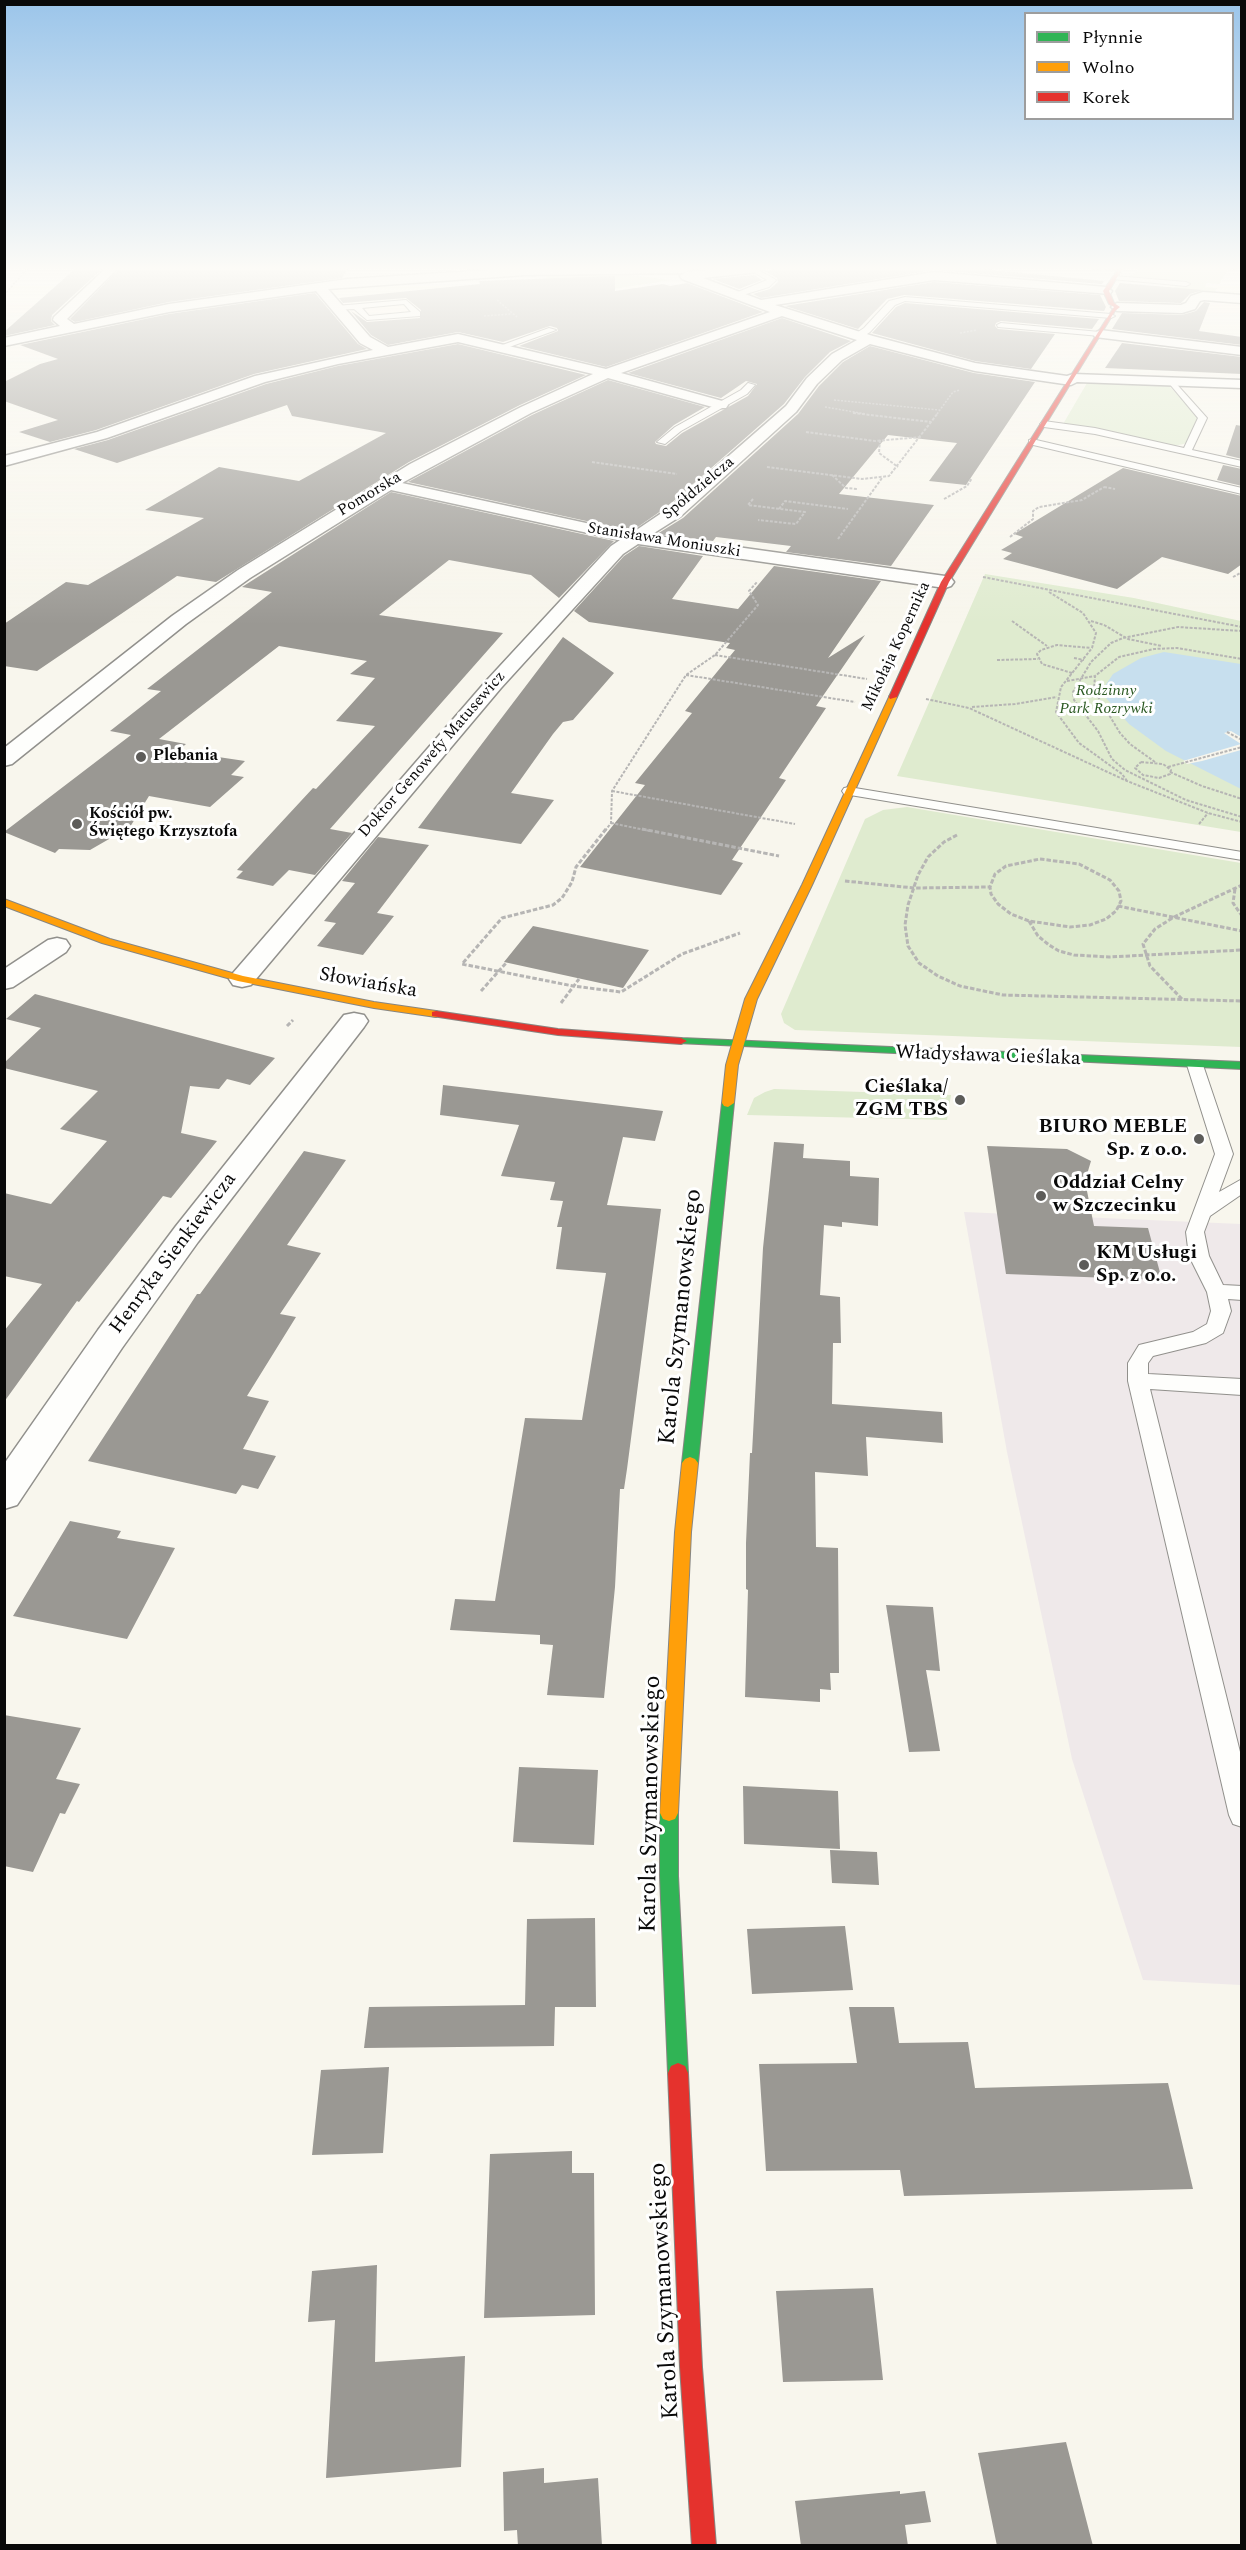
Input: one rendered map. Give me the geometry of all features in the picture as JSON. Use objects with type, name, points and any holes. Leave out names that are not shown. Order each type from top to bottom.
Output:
[{"type":"street","points":[[4,461],[102,435],[237,387]]},
{"type":"street","name":"Pomorska","points":[[4,759],[179,620],[244,574],[386,484],[498,424],[577,387]]},
{"type":"street","points":[[657,387],[721,405]]},
{"type":"street","name":"Spółdzielcza","points":[[632,538],[669,517],[791,409],[808,387]]},
{"type":"street","name":"Mikołaja Kopernika","points":[[732,1065],[751,999],[807,885],[945,582],[1068,387]]},
{"type":"street","name":"Stanisława Moniuszki","points":[[386,484],[632,538],[945,582]]},
{"type":"street","name":"Doktor Genowefy Matusewicz","points":[[242,979],[494,684],[617,550],[632,538]]},
{"type":"street","name":"Słowiańska","points":[[4,902],[106,941],[242,979],[374,1005],[536,1029],[736,1045]]},
{"type":"street","points":[[4,981],[53,945]]},
{"type":"street","name":"Henryka Sienkiewicza","points":[[4,1494],[110,1339],[188,1234],[355,1021]]},
{"type":"street","name":"Władysława Cieślaka","points":[[736,1045],[1242,1066]]},
{"type":"street","name":"Karola Szymanowskiego","points":[[704,2546],[688,2321],[669,1876],[669,1798],[683,1532],[732,1065]]},
{"type":"street","points":[[1194,1085],[1221,1086]]},
{"type":"lane","points":[[662,442],[678,429],[749,387]]},
{"type":"lane","points":[[1176,387],[1203,418],[1192,444],[1186,451]]},
{"type":"lane","points":[[1044,424],[1089,430],[1242,464]]},
{"type":"lane","points":[[1032,442],[1242,491]]},
{"type":"lane","points":[[849,791],[1242,856]]},
{"type":"lane","points":[[1195,1065],[1194,1085],[1224,1154],[1205,1211],[1195,1232],[1199,1256],[1217,1292],[1221,1311],[1216,1328],[1199,1338],[1146,1350],[1138,1363],[1138,1381],[1242,1815]]},
{"type":"lane","points":[[1224,1154],[1242,1159]]},
{"type":"lane","points":[[1205,1211],[1242,1185]]},
{"type":"lane","points":[[1217,1292],[1242,1293]]},
{"type":"lane","points":[[1138,1381],[1242,1387]]},
{"type":"path","points":[[731,462],[862,479],[889,476],[953,392],[963,390]]},
{"type":"path","points":[[834,400],[940,410]]},
{"type":"path","points":[[825,403],[828,409],[838,411],[932,422]]},
{"type":"path","points":[[800,431],[880,440],[921,436]]},
{"type":"path","points":[[880,440],[879,453],[898,467]]},
{"type":"path","points":[[592,462],[712,478]]},
{"type":"path","points":[[832,475],[846,488],[858,489]]},
{"type":"path","points":[[836,541],[882,478]]},
{"type":"path","points":[[944,500],[967,486],[972,478]]},
{"type":"path","points":[[1006,543],[1010,535],[1033,519],[1033,511],[1039,507],[1082,500],[1104,487]]},
{"type":"path","points":[[753,499],[748,505],[805,512],[796,524],[758,519]]},
{"type":"path","points":[[779,509],[785,501],[849,509]]},
{"type":"path","points":[[1233,577],[1242,572]]},
{"type":"path","points":[[978,576],[1242,627]]},
{"type":"path","points":[[740,933],[682,954],[621,992],[573,986],[462,964],[502,918],[553,905],[562,898],[572,882],[576,867],[611,823],[612,791],[686,675],[715,656],[758,605],[749,591],[761,577]]},
{"type":"path","points":[[1046,590],[1073,605],[1090,621],[1096,633],[1092,648],[1066,681],[1057,697],[1056,712],[1069,732],[1092,753],[1122,774],[1127,781]]},
{"type":"path","points":[[1012,621],[1048,647]]},
{"type":"path","points":[[1090,621],[1104,625],[1123,638],[1242,659]]},
{"type":"path","points":[[1242,632],[1178,627],[1123,638],[1101,651],[1073,692],[1074,700],[1098,731],[1112,759],[1133,775],[1186,800],[1242,817]]},
{"type":"path","points":[[1038,659],[1037,654],[1048,647],[1069,645],[1092,648]]},
{"type":"path","points":[[1066,681],[1095,676],[1119,657],[1136,651],[1177,648]]},
{"type":"path","points":[[715,656],[867,679]]},
{"type":"path","points":[[1074,658],[1084,660]]},
{"type":"path","points":[[997,660],[1038,659],[1050,669],[1073,674]]},
{"type":"path","points":[[686,675],[855,702]]},
{"type":"path","points":[[1095,676],[1094,690],[1120,733],[1130,744],[1155,762],[1168,767],[1242,747]]},
{"type":"path","points":[[969,708],[1016,704],[1057,697]]},
{"type":"path","points":[[926,699],[969,708],[1127,781],[1208,813],[1242,822]]},
{"type":"path","points":[[1227,732],[1242,740]]},
{"type":"path","points":[[1140,773],[1135,768],[1141,762],[1155,762]]},
{"type":"path","points":[[1168,767],[1170,772],[1202,786],[1242,799]]},
{"type":"path","points":[[1122,774],[1140,773],[1159,777],[1170,772]]},
{"type":"path","points":[[612,791],[795,824]]},
{"type":"path","points":[[611,823],[779,856]]},
{"type":"path","points":[[963,832],[944,842],[928,858],[914,888],[904,925],[908,946],[919,963],[938,976],[960,986],[1003,995],[1242,1001]]},
{"type":"path","points":[[1040,859],[1060,860],[1079,864],[1110,880],[1119,891],[1121,901],[1118,906],[1116,911],[1106,919],[1090,925],[1060,926],[1029,921],[1011,914],[998,904],[991,894],[990,887],[995,874],[1006,866],[1040,859]]},
{"type":"path","points":[[841,880],[914,888],[990,887]]},
{"type":"path","points":[[1182,1000],[1150,966],[1143,944],[1146,938],[1155,929],[1174,917],[1242,885]]},
{"type":"path","points":[[1235,889],[1233,903],[1242,916]]},
{"type":"path","points":[[1118,906],[1242,931]]},
{"type":"path","points":[[1029,921],[1038,936],[1059,951],[1088,957],[1242,950]]},
{"type":"path","points":[[478,996],[506,963]]},
{"type":"path","points":[[560,1004],[579,979]]},
{"type":"shaded area","points":[[964,1212],[1241,1224],[1241,1985],[1143,1980],[1072,1759],[1007,1452]]},
{"type":"green space","points":[[1085,387],[1170,387],[1199,416],[1188,443],[1174,446],[1099,429],[1063,424]]},
{"type":"green space","name":"Rodzinny Park Rozrywki","points":[[985,574],[1134,598],[1241,621],[1241,832],[897,776]]},
{"type":"green space","points":[[907,807],[1241,863],[1241,1047],[795,1030],[784,1023],[781,1014],[865,819],[883,810]]},
{"type":"green space","points":[[774,1089],[951,1095],[947,1120],[747,1115],[754,1098]]},
{"type":"water","points":[[1164,652],[1241,664],[1241,789],[1166,751],[1129,724],[1106,698],[1103,689],[1113,674],[1141,658]]},
{"type":"pier","points":[[1231,731],[1241,737],[1241,744],[1224,733]]},
{"type":"pier","points":[[1241,744],[1241,750],[1187,764],[1183,761]]},
{"type":"building","points":[[4,387],[217,387],[96,430],[50,442],[19,432],[58,420],[4,401]]},
{"type":"building","points":[[258,387],[560,387],[409,462],[216,582],[177,576],[37,671],[4,666],[4,624],[66,582],[88,585],[204,518],[145,510],[219,467],[299,481],[386,433],[292,416],[287,405],[117,463],[74,449],[108,440]]},
{"type":"building","points":[[593,387],[633,387],[705,407],[674,425],[655,442],[666,446],[682,433],[748,396],[755,387],[797,387],[784,404],[668,506],[632,531],[408,482],[532,415]]},
{"type":"building","points":[[680,387],[737,387],[721,398]]},
{"type":"building","points":[[818,387],[1032,387],[966,485],[929,481],[957,443],[888,435],[839,494],[934,505],[891,566],[786,552],[791,546],[716,537],[713,541],[657,534],[683,518],[798,414]]},
{"type":"building","points":[[1236,425],[1242,426],[1242,459],[1226,455]]},
{"type":"building","points":[[1223,465],[1242,469],[1242,486],[1217,480]]},
{"type":"building","points":[[1123,468],[1242,496],[1242,564],[1228,574],[1162,557],[1117,589],[1003,559],[1012,553],[1001,550],[1023,537],[1014,534]]},
{"type":"building","points":[[391,492],[614,541],[559,598],[531,575],[449,560],[379,615],[503,633],[330,829],[352,833],[315,875],[289,870],[273,886],[236,878],[243,871],[237,870],[313,788],[316,789],[375,726],[336,721],[375,678],[350,674],[367,661],[279,646],[159,739],[186,744],[178,751],[245,761],[231,775],[244,777],[210,807],[149,796],[130,827],[90,850],[59,849],[55,853],[4,832],[131,735],[110,731],[161,691],[147,689],[272,592],[242,587]]},
{"type":"building","points":[[639,546],[703,556],[672,599],[738,609],[774,566],[881,581],[828,658],[865,635],[816,706],[826,708],[779,778],[786,780],[732,860],[743,863],[721,895],[580,867],[645,785],[635,783],[692,713],[685,711],[735,650],[726,648],[730,643],[589,622],[574,611],[624,556]]},
{"type":"building","points":[[563,637],[614,673],[573,720],[563,722],[511,793],[554,800],[521,844],[418,828]]},
{"type":"building","points":[[378,837],[429,845],[377,913],[394,916],[363,955],[317,946],[336,923],[324,921],[355,883],[342,881]]},
{"type":"building","points":[[533,926],[649,950],[623,988],[504,962]]},
{"type":"building","points":[[35,994],[275,1058],[250,1085],[227,1079],[219,1089],[190,1086],[181,1133],[217,1141],[171,1198],[163,1196],[79,1302],[77,1301],[4,1402],[4,1331],[42,1284],[4,1276],[4,1193],[51,1204],[107,1141],[60,1129],[98,1091],[4,1068],[4,1063],[41,1028],[6,1019]]},
{"type":"building","points":[[443,1085],[663,1111],[655,1141],[623,1137],[607,1205],[661,1209],[627,1469],[624,1489],[620,1489],[615,1587],[604,1698],[547,1695],[553,1645],[540,1644],[540,1635],[450,1630],[455,1599],[495,1601],[525,1418],[582,1420],[606,1273],[556,1269],[562,1227],[557,1227],[563,1201],[550,1200],[555,1182],[501,1176],[519,1125],[440,1115]]},
{"type":"building","points":[[774,1142],[804,1144],[803,1158],[850,1161],[850,1176],[879,1178],[878,1226],[842,1222],[842,1227],[824,1225],[820,1295],[840,1297],[841,1343],[833,1343],[832,1404],[942,1412],[943,1443],[866,1437],[868,1476],[815,1472],[816,1547],[838,1548],[839,1673],[830,1673],[831,1690],[820,1689],[820,1702],[745,1697],[748,1590],[746,1589],[746,1543],[750,1453],[752,1453],[763,1248]]},
{"type":"building","points":[[987,1146],[1067,1149],[1091,1161],[1085,1181],[1094,1226],[1148,1228],[1162,1280],[1006,1274]]},
{"type":"building","points":[[304,1151],[346,1160],[287,1245],[321,1253],[280,1314],[296,1317],[247,1396],[269,1401],[243,1449],[276,1456],[258,1489],[242,1485],[236,1494],[88,1461],[197,1294],[200,1294]]},
{"type":"building","points":[[70,1521],[121,1531],[117,1538],[175,1548],[127,1639],[13,1616]]},
{"type":"building","points":[[886,1605],[933,1607],[940,1671],[926,1670],[940,1751],[909,1752]]},
{"type":"building","points":[[4,1715],[81,1728],[56,1779],[80,1784],[65,1814],[60,1813],[33,1872],[4,1866]]},
{"type":"building","points":[[519,1767],[598,1770],[594,1845],[513,1842]]},
{"type":"building","points":[[743,1786],[838,1791],[840,1849],[744,1844]]},
{"type":"building","points":[[830,1850],[877,1852],[879,1885],[832,1883]]},
{"type":"building","points":[[595,1918],[596,2007],[555,2007],[554,2046],[364,2048],[369,2007],[525,2005],[527,1919]]},
{"type":"building","points":[[845,1926],[853,1990],[752,1994],[747,1929]]},
{"type":"building","points":[[849,2007],[894,2007],[899,2043],[968,2042],[975,2088],[1168,2083],[1193,2189],[904,2196],[900,2170],[766,2171],[759,2064],[857,2063]]},
{"type":"building","points":[[389,2067],[383,2153],[312,2155],[321,2070]]},
{"type":"building","points":[[572,2151],[572,2173],[594,2173],[595,2315],[484,2318],[490,2154]]},
{"type":"building","points":[[377,2265],[375,2362],[465,2356],[461,2467],[326,2478],[335,2320],[308,2322],[312,2271]]},
{"type":"building","points":[[873,2288],[883,2380],[783,2382],[776,2291]]},
{"type":"building","points":[[1066,2442],[1093,2546],[997,2546],[978,2453]]},
{"type":"building","points":[[544,2468],[544,2483],[598,2478],[602,2546],[518,2546],[517,2530],[504,2531],[503,2472]]},
{"type":"building","points":[[900,2491],[900,2494],[925,2491],[931,2522],[905,2525],[908,2546],[801,2546],[795,2501]]},
{"type":"traffic: fast","points":[[681,1041],[1242,1066]]},
{"type":"traffic: fast","points":[[690,1463],[728,1103]]},
{"type":"traffic: fast","points":[[669,1813],[669,1876],[678,2073]]},
{"type":"traffic: slow","points":[[728,1103],[732,1065],[751,999],[807,885],[893,697]]},
{"type":"traffic: slow","points":[[4,902],[106,941],[242,979],[374,1005],[436,1014]]},
{"type":"traffic: slow","points":[[669,1813],[683,1532],[690,1463]]},
{"type":"traffic: jam","points":[[893,697],[945,582],[1065,387]]},
{"type":"traffic: jam","points":[[436,1014],[558,1032],[681,1041]]},
{"type":"traffic: jam","points":[[678,2073],[691,2367],[704,2546]]},
{"type":"place","name":"Plebania","points":[[141,757]]},
{"type":"place","name":"Kościół pw. Świętego Krzysztofa","points":[[77,824]]},
{"type":"place","name":"Cieślaka/ ZGM TBS","points":[[960,1100]]},
{"type":"place","name":"BIURO MEBLE Sp. z o.o.","points":[[1199,1139]]},
{"type":"place","name":"Oddział Celny w Szczecinku","points":[[1041,1196]]},
{"type":"place","name":"KM Usługi Sp. z o.o.","points":[[1084,1265]]}]
